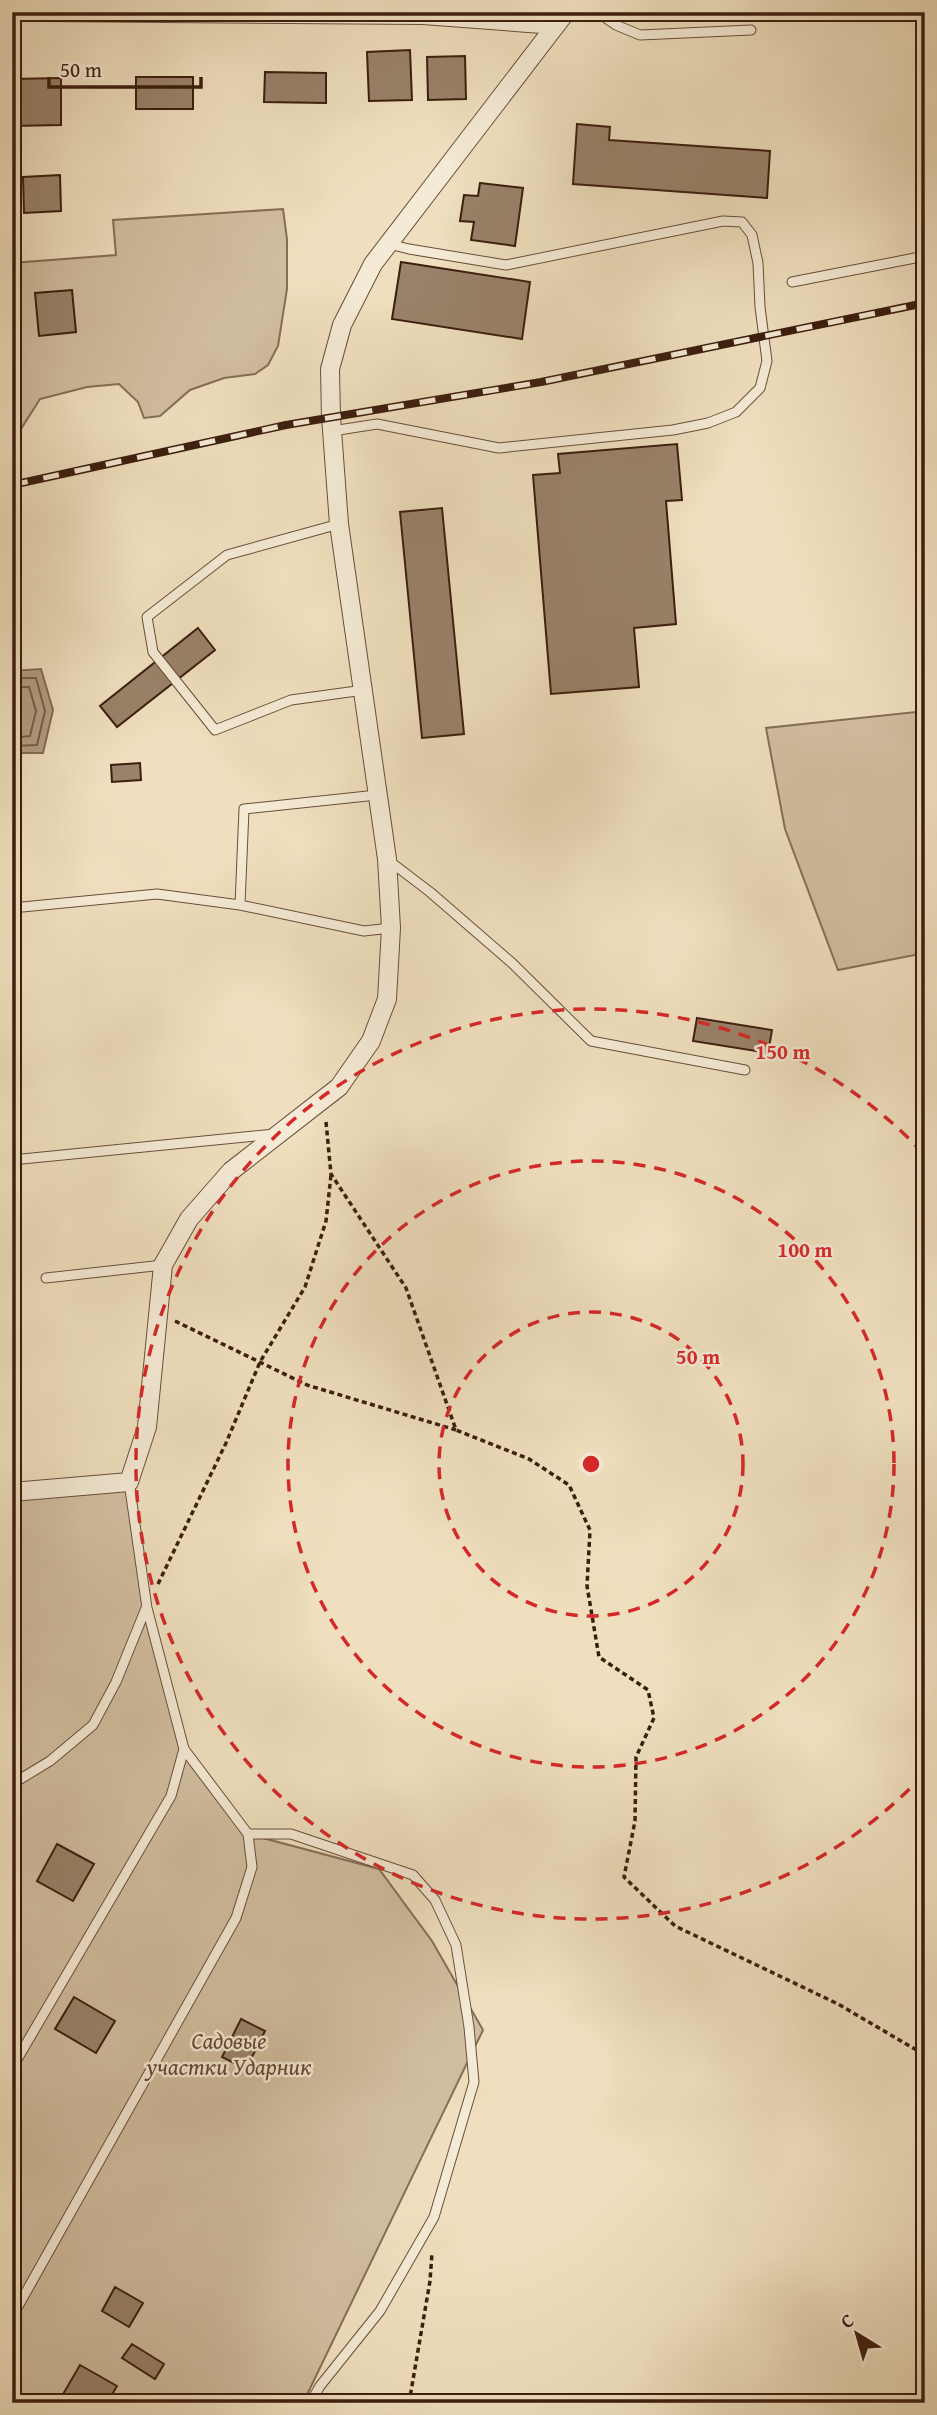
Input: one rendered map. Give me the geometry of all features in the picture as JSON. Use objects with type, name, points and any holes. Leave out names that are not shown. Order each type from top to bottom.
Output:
[{"type":"street","points":[[45,12],[423,15],[561,19]]},
{"type":"street","points":[[12,1492],[129,1482],[147,1427],[163,1265],[189,1219],[231,1171],[339,1087],[370,1041],[387,999],[391,928],[387,859],[339,523],[330,369],[342,325],[373,264],[561,19]]},
{"type":"lane","points":[[597,12],[616,25],[640,35],[751,30]]},
{"type":"lane","points":[[332,431],[377,424],[499,448],[673,430],[708,423],[736,412],[760,388],[767,361],[758,263],[752,235],[742,222],[723,221],[506,265],[389,244]]},
{"type":"lane","points":[[792,282],[925,256]]},
{"type":"lane","points":[[339,523],[227,555],[146,617],[152,652],[215,730],[291,700],[364,690]]},
{"type":"lane","points":[[240,905],[244,809],[377,795]]},
{"type":"lane","points":[[387,859],[430,892],[512,963],[591,1041],[745,1070]]},
{"type":"lane","points":[[12,908],[156,894],[240,905],[364,931],[391,928]]},
{"type":"lane","points":[[12,1160],[277,1133]]},
{"type":"lane","points":[[46,1278],[163,1265]]},
{"type":"lane","points":[[12,2317],[236,1918],[253,1867],[248,1834],[184,1749],[147,1608],[129,1482]]},
{"type":"lane","points":[[14,1784],[50,1761],[93,1725],[116,1682],[147,1608]]},
{"type":"lane","points":[[12,2068],[171,1796],[184,1749]]},
{"type":"lane","points":[[248,1834],[291,1834],[413,1875],[435,1900],[456,1945],[474,2082],[434,2217],[380,2311],[320,2386],[310,2403]]},
{"type":"path","points":[[147,1608],[226,1443],[260,1363],[305,1287],[326,1221],[331,1174],[324,1099]]},
{"type":"path","points":[[331,1174],[406,1289],[456,1430]]},
{"type":"path","points":[[159,1313],[307,1385],[456,1430],[529,1459],[569,1485],[590,1530],[587,1586],[599,1657],[648,1690],[654,1718],[636,1757],[635,1821],[624,1877],[675,1926],[838,2004],[925,2055]]},
{"type":"path","points":[[409,2403],[430,2281],[434,2217]]},
{"type":"green space","points":[[283,209],[287,239],[287,289],[278,346],[268,365],[255,374],[224,378],[190,390],[160,416],[144,418],[138,402],[119,384],[87,387],[40,399],[12,443],[12,263],[116,255],[113,220]]},
{"type":"green space","points":[[925,711],[925,953],[838,970],[785,829],[766,728]]},
{"type":"green space","name":"Садовые участки Ударник","points":[[129,1482],[147,1608],[184,1749],[248,1834],[379,1869],[432,1941],[483,2030],[303,2403],[12,2403],[12,1492]]},
{"type":"water","points":[[41,669],[53,710],[43,753],[12,753],[12,671]]},
{"type":"building","points":[[410,50],[412,100],[369,101],[367,52]]},
{"type":"building","points":[[465,56],[466,99],[428,100],[427,57]]},
{"type":"building","points":[[265,72],[326,73],[326,103],[264,102]]},
{"type":"building","points":[[136,77],[193,77],[193,109],[136,109]]},
{"type":"building","points":[[61,78],[61,125],[12,126],[12,79]]},
{"type":"building","points":[[577,124],[610,127],[609,140],[770,151],[767,198],[573,184]]},
{"type":"building","points":[[60,175],[61,211],[24,213],[23,177]]},
{"type":"building","points":[[480,183],[523,188],[515,246],[471,240],[474,222],[460,221],[464,195],[478,196]]},
{"type":"building","points":[[401,262],[530,282],[522,339],[392,319]]},
{"type":"building","points":[[72,290],[76,332],[39,336],[35,293]]},
{"type":"building","points":[[677,444],[682,500],[666,501],[676,624],[634,628],[639,687],[551,694],[533,475],[560,473],[558,454]]},
{"type":"building","points":[[442,508],[464,734],[422,738],[400,512]]},
{"type":"building","points":[[198,628],[215,650],[117,727],[100,706]]},
{"type":"building","points":[[140,763],[141,780],[112,782],[111,765]]},
{"type":"building","points":[[697,1018],[772,1030],[768,1053],[693,1041]]},
{"type":"building","points":[[57,1844],[94,1864],[73,1901],[37,1881]]},
{"type":"building","points":[[74,1997],[115,2021],[96,2053],[55,2029]]},
{"type":"building","points":[[241,2019],[265,2031],[246,2069],[222,2057]]},
{"type":"building","points":[[115,2287],[143,2303],[129,2327],[102,2311]]},
{"type":"building","points":[[132,2344],[164,2364],[155,2379],[122,2358]]},
{"type":"building","points":[[80,2365],[117,2386],[107,2403],[59,2401]]},
{"type":"railway","points":[[12,485],[286,425],[541,382],[925,303]]}]
